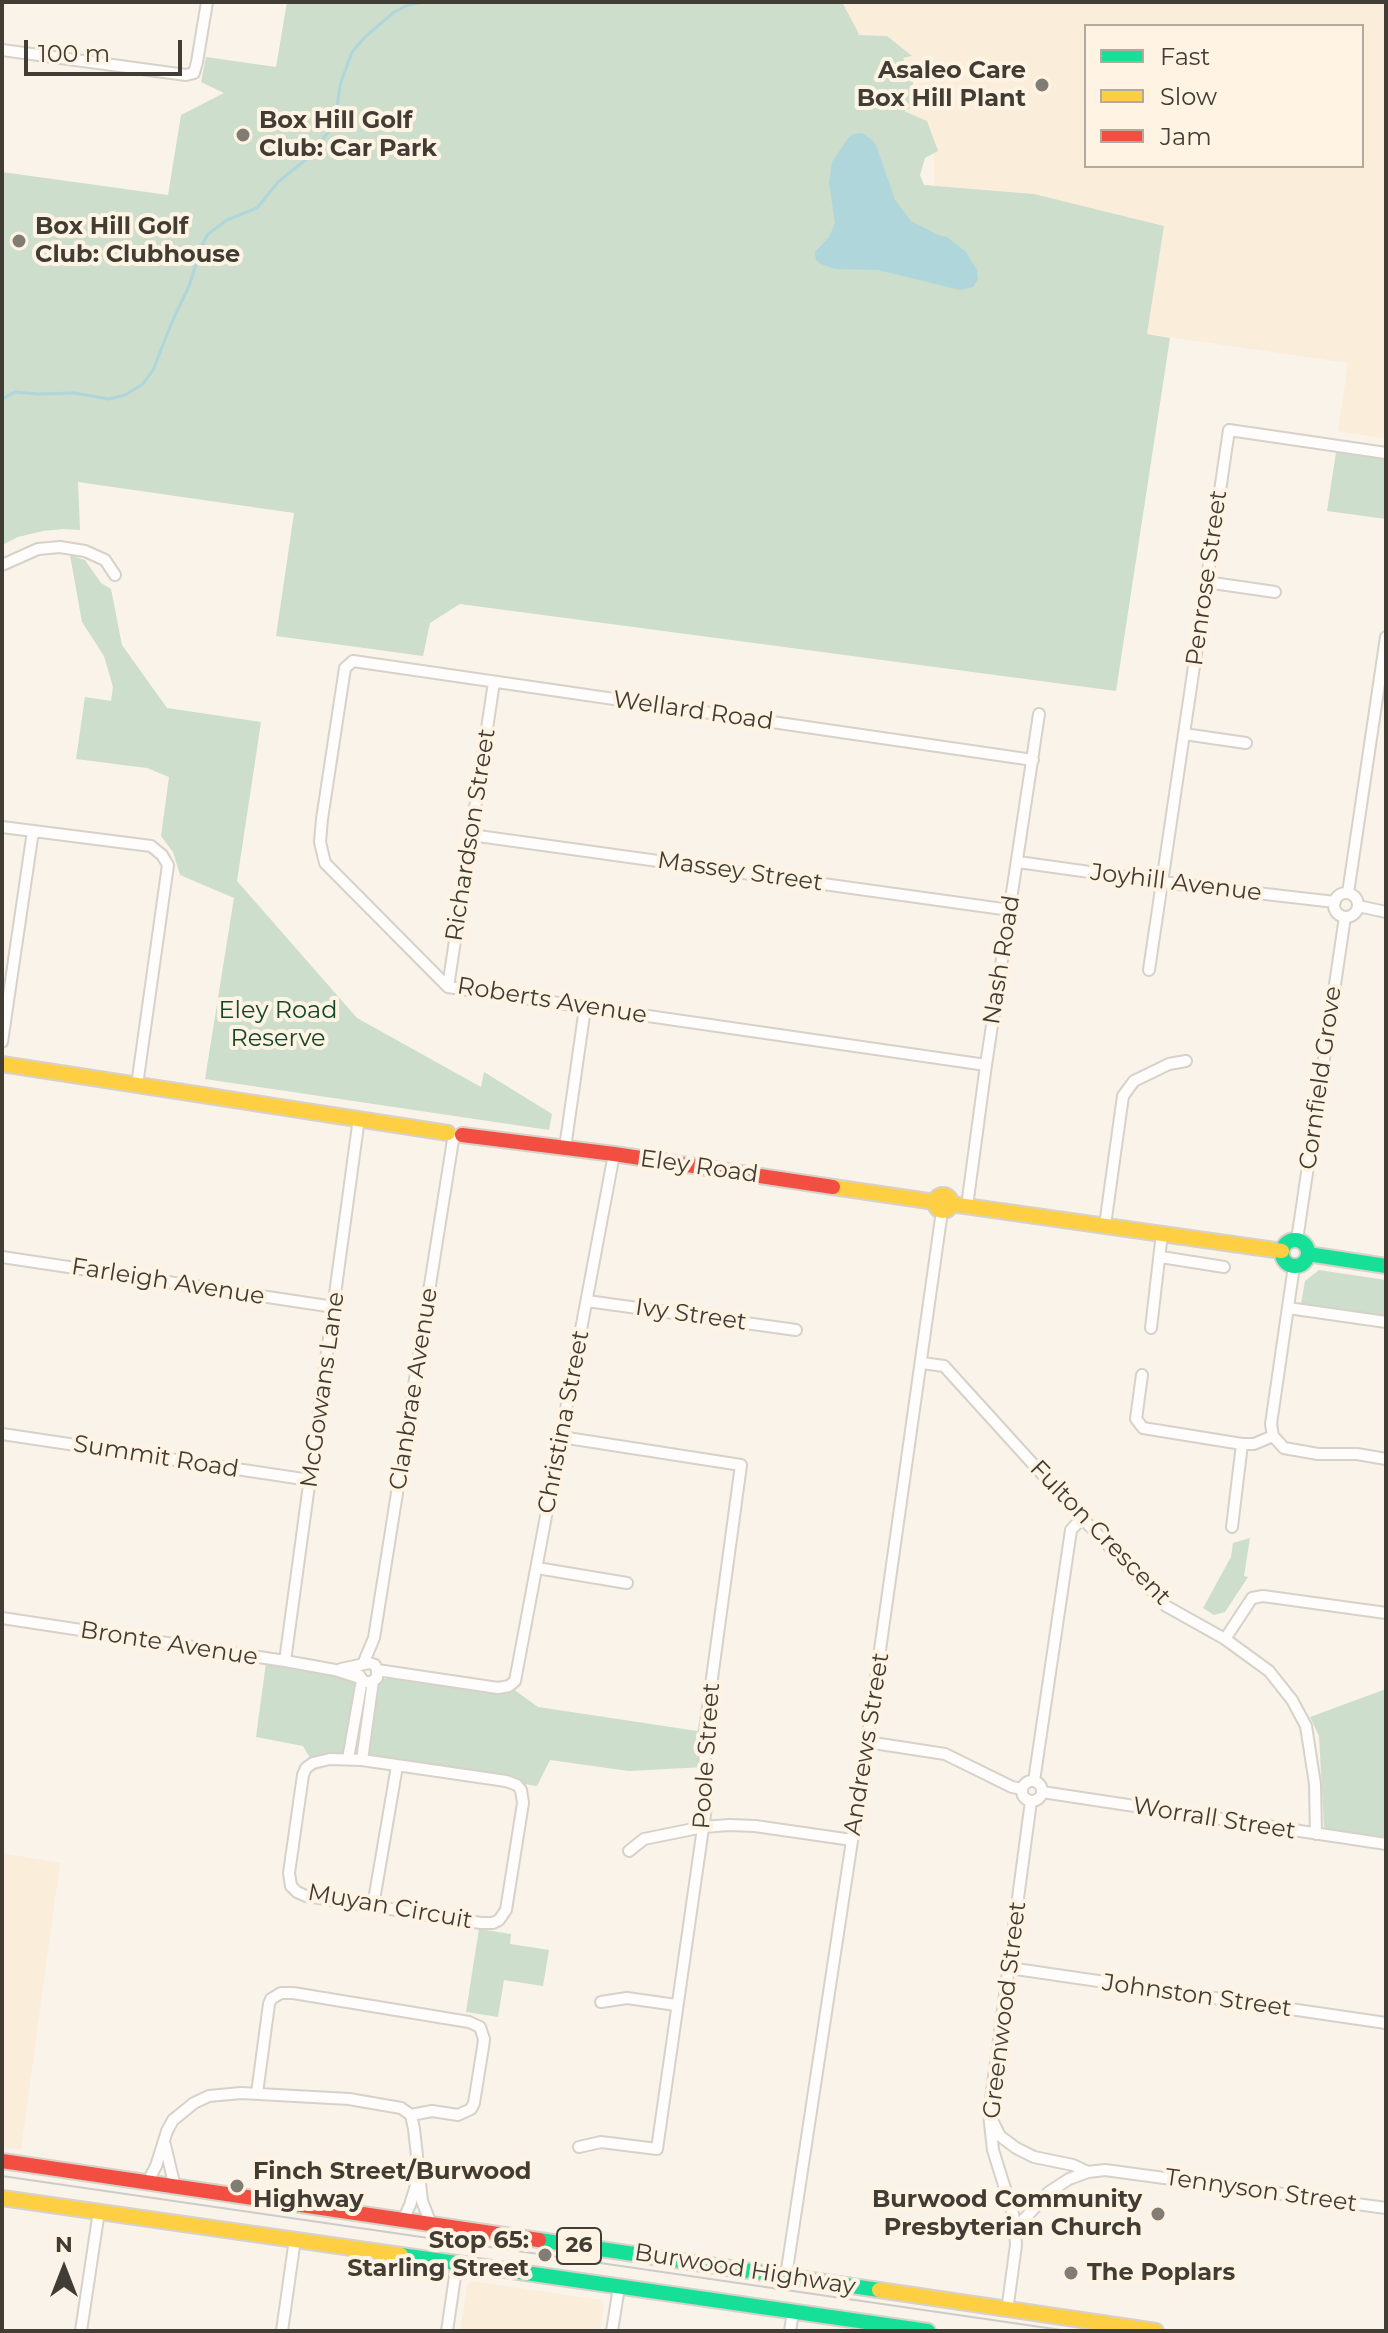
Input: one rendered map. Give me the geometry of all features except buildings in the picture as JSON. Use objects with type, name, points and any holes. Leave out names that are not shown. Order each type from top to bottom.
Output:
[{"type":"main road","name":"Eley Road","points":[[2,1064],[359,1118],[454,1136],[614,1154],[943,1205],[1282,1251]]},
{"type":"main road","points":[[1297,1240],[1307,1247],[1308,1254],[1305,1262],[1294,1266],[1286,1262],[1282,1251],[1286,1244],[1297,1240]]},
{"type":"main road","points":[[1308,1254],[1386,1266]]},
{"type":"main road","name":"Burwood Highway","points":[[2,2161],[1156,2331]]},
{"type":"main road","name":"Burwood Highway","points":[[2,2198],[928,2331]]},
{"type":"street","points":[[2,50],[186,75],[194,73],[207,2]]},
{"type":"street","name":"Penrose Street","points":[[1149,970],[1229,430],[1386,453]]},
{"type":"street","points":[[2,565],[38,549],[60,547],[85,551],[105,560],[115,575]]},
{"type":"street","points":[[1206,582],[1275,592]]},
{"type":"street","points":[[1348,893],[1386,637]]},
{"type":"street","name":"Wellard Road","points":[[353,661],[1033,760]]},
{"type":"street","name":"Roberts Avenue","points":[[353,661],[345,668],[322,819],[320,842],[325,863],[448,987],[986,1065]]},
{"type":"street","name":"Richardson Street","points":[[448,987],[494,682]]},
{"type":"street","name":"Nash Road","points":[[967,1206],[1039,714]]},
{"type":"street","points":[[1184,734],[1246,743]]},
{"type":"street","points":[[2,827],[151,846],[168,865],[137,1085]]},
{"type":"street","points":[[2,1042],[33,831]]},
{"type":"street","name":"Massey Street","points":[[471,835],[1010,910]]},
{"type":"street","name":"Joyhill Avenue","points":[[1018,862],[1335,902]]},
{"type":"street","points":[[1348,893],[1355,898],[1358,906],[1352,915],[1345,917],[1337,912],[1335,902],[1342,894],[1348,893]]},
{"type":"street","points":[[1358,906],[1386,912]]},
{"type":"street","name":"Cornfield Grove","points":[[1297,1240],[1345,917]]},
{"type":"street","points":[[565,1148],[585,1008]]},
{"type":"street","points":[[1105,1225],[1123,1096],[1134,1081],[1169,1064],[1186,1061]]},
{"type":"street","name":"McGowans Lane","points":[[285,1661],[359,1118]]},
{"type":"street","name":"Clanbrae Avenue","points":[[368,1673],[454,1136]]},
{"type":"street","name":"Christina Street","points":[[509,1686],[515,1681],[614,1154]]},
{"type":"street","name":"Andrews Street","points":[[786,2276],[867,1742],[943,1205]]},
{"type":"street","points":[[1151,1328],[1162,1233]]},
{"type":"street","name":"Farleigh Avenue","points":[[2,1257],[334,1307]]},
{"type":"street","points":[[1161,1257],[1224,1267]]},
{"type":"street","points":[[1294,1266],[1271,1424],[1273,1436],[1284,1448],[1386,1459]]},
{"type":"street","name":"Ivy Street","points":[[587,1301],[796,1330]]},
{"type":"street","points":[[1288,1308],[1386,1322]]},
{"type":"street","name":"Fulton Crescent","points":[[922,1363],[944,1366],[1166,1606],[1225,1639],[1269,1671],[1292,1700],[1306,1726],[1315,1784],[1316,1834]]},
{"type":"street","points":[[1142,1375],[1136,1419],[1143,1428],[1242,1444],[1254,1444],[1273,1436]]},
{"type":"street","name":"Summit Road","points":[[2,1434],[310,1480]]},
{"type":"street","name":"Poole Street","points":[[561,1437],[741,1465],[704,1737],[706,1807],[657,2149],[601,2142],[579,2147]]},
{"type":"street","points":[[1232,1527],[1242,1444]]},
{"type":"street","points":[[1034,1781],[1071,1530],[1082,1518]]},
{"type":"street","points":[[537,1568],[627,1583]]},
{"type":"street","points":[[1225,1639],[1252,1598],[1263,1596],[1386,1613]]},
{"type":"street","name":"Bronte Avenue","points":[[2,1618],[335,1670],[413,1675],[498,1688],[509,1686]]},
{"type":"street","points":[[348,1759],[368,1673]]},
{"type":"street","points":[[362,1760],[368,1673]]},
{"type":"street","points":[[867,1742],[945,1754],[1022,1789]]},
{"type":"street","name":"Muyan Circuit","points":[[330,1759],[348,1759],[517,1785],[523,1803],[506,1910],[499,1920],[488,1924],[306,1896],[291,1886],[289,1879],[306,1768],[330,1759]]},
{"type":"street","points":[[373,1906],[397,1766]]},
{"type":"street","points":[[1034,1781],[1041,1786],[1042,1792],[1038,1800],[1031,1801],[1023,1796],[1022,1789],[1026,1783],[1034,1781]]},
{"type":"street","name":"Worrall Street","points":[[1042,1792],[1386,1844]]},
{"type":"street","name":"Greenwood Street","points":[[1007,2311],[1016,2245],[1015,2229],[1013,2214],[996,2166],[989,2114],[1031,1801]]},
{"type":"street","points":[[629,1851],[644,1839],[703,1827],[755,1826],[852,1840]]},
{"type":"street","name":"Johnston Street","points":[[1009,1968],[1386,2023]]},
{"type":"street","points":[[257,2093],[269,2004],[281,1993],[469,2022],[480,2027],[484,2039],[471,2109],[458,2115],[432,2111],[411,2115]]},
{"type":"street","points":[[601,2002],[627,1998],[676,2005]]},
{"type":"street","points":[[147,2183],[173,2120],[194,2103],[225,2093],[349,2099],[401,2108],[411,2115],[418,2177],[431,2224]]},
{"type":"street","name":"Tennyson Street","points":[[989,2114],[1000,2136],[1016,2148],[1034,2157],[1073,2165],[1088,2172]]},
{"type":"street","points":[[165,2143],[175,2187]]},
{"type":"street","name":"Tennyson Street","points":[[1015,2229],[1049,2192],[1069,2179],[1105,2170],[1386,2208]]},
{"type":"street","points":[[403,2220],[418,2177]]},
{"type":"street","points":[[81,2331],[99,2211]]},
{"type":"street","points":[[282,2331],[295,2239]]},
{"type":"street","points":[[447,2331],[457,2263]]},
{"type":"street","points":[[612,2331],[619,2287]]},
{"type":"street","points":[[790,2331],[793,2312]]},
{"type":"shaded area","name":"Asaleo Care Box Hill Plant","points":[[837,2],[1386,2],[1386,439],[1338,431],[1348,363],[1147,334],[1034,194],[934,187],[934,140],[903,110],[851,35]]},
{"type":"shaded area","points":[[2,1853],[60,1863],[21,2150],[2,2147]]},
{"type":"shaded area","points":[[473,2281],[601,2300],[604,2303],[600,2331],[460,2331],[467,2285]]},
{"type":"green space","points":[[287,2],[842,2],[857,35],[887,36],[912,56],[903,58],[913,82],[911,108],[904,111],[927,121],[938,151],[925,158],[920,175],[924,185],[1034,194],[1164,226],[1147,334],[1170,338],[1116,691],[460,604],[430,623],[423,656],[276,636],[294,513],[78,482],[80,530],[43,531],[18,537],[2,545],[2,172],[168,195],[181,115],[224,93],[201,82],[206,57],[276,67]]},
{"type":"green space","points":[[1337,446],[1386,453],[1386,519],[1327,511]]},
{"type":"green space","name":"Eley Road Reserve","points":[[70,555],[85,560],[101,583],[111,589],[122,645],[167,708],[261,722],[237,881],[357,1018],[481,1087],[484,1072],[552,1114],[549,1130],[205,1079],[234,898],[180,875],[173,852],[161,836],[169,777],[147,768],[76,759],[85,697],[111,701],[113,687],[104,656],[82,622]]},
{"type":"green space","points":[[1319,1270],[1386,1280],[1386,1316],[1301,1304],[1305,1281]]},
{"type":"green space","points":[[1250,1538],[1244,1576],[1248,1577],[1225,1612],[1214,1615],[1203,1608],[1231,1557],[1233,1543]]},
{"type":"green space","points":[[266,1663],[375,1680],[413,1675],[509,1686],[538,1707],[704,1732],[704,1767],[629,1771],[550,1760],[537,1786],[397,1766],[313,1763],[303,1746],[256,1737]]},
{"type":"green space","points":[[1386,1689],[1386,1838],[1324,1828],[1319,1736],[1310,1717]]},
{"type":"green space","points":[[479,1929],[511,1934],[510,1944],[549,1950],[543,1986],[504,1980],[498,2017],[466,2012]]},
{"type":"water","points":[[862,133],[876,145],[895,200],[911,221],[947,237],[966,252],[977,270],[978,279],[973,287],[960,290],[878,270],[835,269],[816,260],[815,252],[829,237],[835,223],[829,183],[832,162],[849,137]]},
{"type":"waterway","points":[[2,399],[15,392],[74,393],[109,399],[125,395],[143,384],[153,370],[208,234],[227,220],[257,208],[278,182],[309,157],[335,123],[340,85],[352,52],[394,12],[424,2]]},
{"type":"tram line","points":[[2,2176],[1068,2331]]},
{"type":"traffic: fast","points":[[1295,1240],[1304,1244],[1308,1253],[1304,1262],[1295,1266],[1286,1262],[1282,1253],[1286,1244],[1295,1240]]},
{"type":"traffic: fast","points":[[1308,1254],[1386,1266]]},
{"type":"traffic: fast","points":[[539,2240],[879,2290]]},
{"type":"traffic: fast","points":[[401,2255],[928,2331]]},
{"type":"traffic: slow","points":[[2,1064],[448,1133]]},
{"type":"traffic: slow","points":[[833,1187],[935,1202]]},
{"type":"traffic: slow","points":[[940,1195],[946,1195],[951,1203],[949,1209],[940,1211],[935,1206],[935,1200],[940,1195]]},
{"type":"traffic: slow","points":[[951,1204],[1282,1251]]},
{"type":"traffic: slow","points":[[2,2198],[401,2255]]},
{"type":"traffic: slow","points":[[879,2290],[1156,2331]]},
{"type":"traffic: jam","points":[[462,1135],[833,1187]]},
{"type":"traffic: jam","points":[[2,2161],[539,2240]]},
{"type":"place","name":"Asaleo Care Box Hill Plant","points":[[1042,85]]},
{"type":"place","name":"Box Hill Golf Club: Car Park","points":[[243,135]]},
{"type":"place","name":"Box Hill Golf Club: Clubhouse","points":[[19,241]]},
{"type":"place","name":"Finch Street/Burwood Highway","points":[[237,2186]]},
{"type":"place","name":"Burwood Community Presbyterian Church","points":[[1158,2214]]},
{"type":"place","name":"Stop 65: Starling Street","points":[[545,2255]]},
{"type":"place","name":"The Poplars","points":[[1071,2273]]}]
